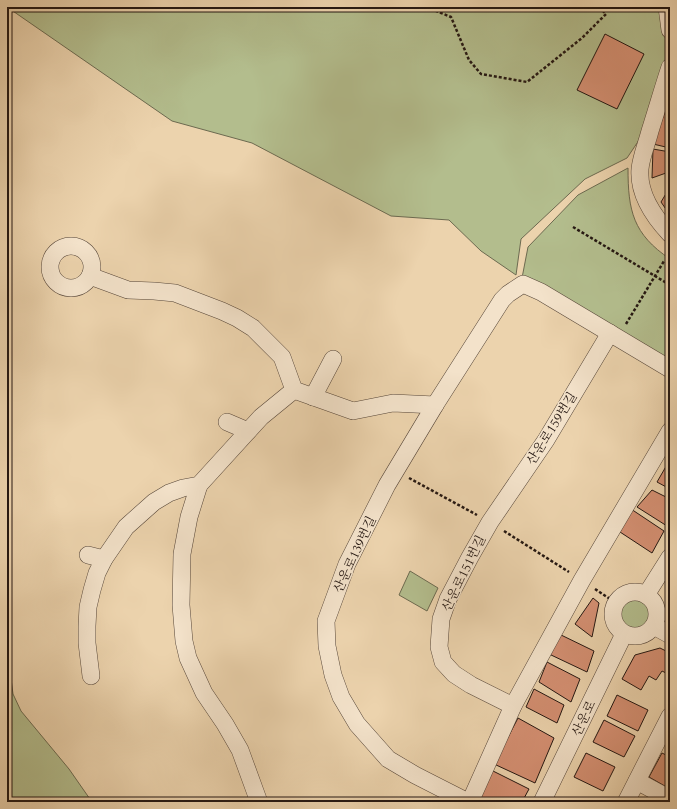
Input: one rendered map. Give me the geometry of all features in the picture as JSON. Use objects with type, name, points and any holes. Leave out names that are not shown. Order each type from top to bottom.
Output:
[{"type":"street","points":[[667,7],[670,30]]},
{"type":"street","points":[[670,66],[640,169],[641,183],[645,196],[655,216],[670,234]]},
{"type":"street","points":[[90,276],[128,290],[154,291],[181,288],[237,318],[252,328],[282,358],[294,390],[353,411],[393,403],[435,405]]},
{"type":"street","name":"산운로139번길","points":[[582,580],[513,706],[469,802],[415,775],[388,759],[357,724],[341,697],[332,675],[327,646],[326,621],[347,564],[396,471],[435,405],[502,300],[523,284],[541,292],[610,333]]},
{"type":"street","points":[[610,333],[670,369]]},
{"type":"street","name":"산운로159번길","points":[[490,522],[546,440],[610,333]]},
{"type":"street","points":[[313,397],[333,359]]},
{"type":"street","points":[[259,802],[240,750],[225,724],[204,693],[190,663],[184,642],[181,613],[182,554],[189,517],[199,485],[261,417],[294,390]]},
{"type":"street","points":[[227,422],[248,431]]},
{"type":"street","points":[[582,580],[670,431]]},
{"type":"street","points":[[91,676],[87,643],[88,607],[97,574],[96,557],[126,526],[154,502],[169,493],[183,488],[199,485]]},
{"type":"street","name":"산운로151번길","points":[[490,522],[448,600],[441,619],[438,647],[443,662],[454,674],[513,706]]},
{"type":"street","points":[[646,595],[670,557]]},
{"type":"street","points":[[633,592],[640,592],[646,595],[652,599],[656,605],[657,619],[650,631],[637,637],[624,634],[618,630],[614,624],[613,610],[620,598],[633,592]]},
{"type":"street","points":[[654,626],[670,635]]},
{"type":"street","name":"산운로","points":[[542,802],[624,634]]},
{"type":"street","points":[[626,802],[670,716]]},
{"type":"street","points":[[637,781],[670,799]]},
{"type":"path","points":[[426,7],[451,17],[469,60],[481,74],[527,82],[582,38],[606,14],[599,7]]},
{"type":"path","points":[[573,227],[670,285]]},
{"type":"path","points":[[626,325],[664,261]]},
{"type":"path","name":"산운로151번길","points":[[396,471],[490,522],[616,603]]},
{"type":"green space","points":[[7,7],[670,7],[670,94],[627,158],[585,179],[521,239],[516,275],[481,251],[449,220],[391,216],[252,143],[172,121]]},
{"type":"green space","points":[[628,168],[629,197],[635,220],[640,231],[658,250],[670,259],[670,366],[522,278],[528,247],[578,195]]},
{"type":"green space","points":[[410,571],[438,588],[427,611],[399,595]]},
{"type":"green space","points":[[635,599],[646,603],[650,614],[646,625],[635,629],[624,625],[620,614],[624,603]]},
{"type":"green space","points":[[7,648],[13,694],[21,711],[69,769],[92,802],[7,802]]},
{"type":"building","points":[[605,34],[644,54],[617,109],[577,90]]},
{"type":"building","points":[[670,98],[670,148],[653,144]]},
{"type":"building","points":[[653,149],[670,152],[670,180],[666,173],[652,178]]},
{"type":"building","points":[[670,187],[670,215],[661,202]]},
{"type":"building","points":[[668,463],[670,464],[670,489],[657,482]]},
{"type":"building","points":[[652,490],[670,499],[670,522],[667,526],[637,507]]},
{"type":"building","points":[[631,509],[664,531],[652,553],[620,532]]},
{"type":"building","points":[[593,598],[599,603],[592,637],[575,624]]},
{"type":"building","points":[[559,634],[594,651],[587,672],[549,654]]},
{"type":"building","points":[[660,648],[670,653],[670,675],[662,671],[656,680],[649,676],[641,690],[622,679],[635,655]]},
{"type":"building","points":[[547,662],[580,679],[571,702],[539,682]]},
{"type":"building","points":[[534,689],[564,705],[557,723],[526,707]]},
{"type":"building","points":[[617,695],[648,710],[638,731],[607,716]]},
{"type":"building","points":[[518,718],[554,738],[535,783],[494,764]]},
{"type":"building","points":[[604,720],[635,736],[624,757],[593,742]]},
{"type":"building","points":[[670,732],[670,747],[664,743]]},
{"type":"building","points":[[586,753],[615,767],[603,791],[574,777]]},
{"type":"building","points":[[662,753],[670,757],[670,789],[649,777]]},
{"type":"building","points":[[491,770],[529,789],[522,802],[483,802],[478,799]]},
{"type":"building","points":[[646,798],[654,802],[635,802]]}]
